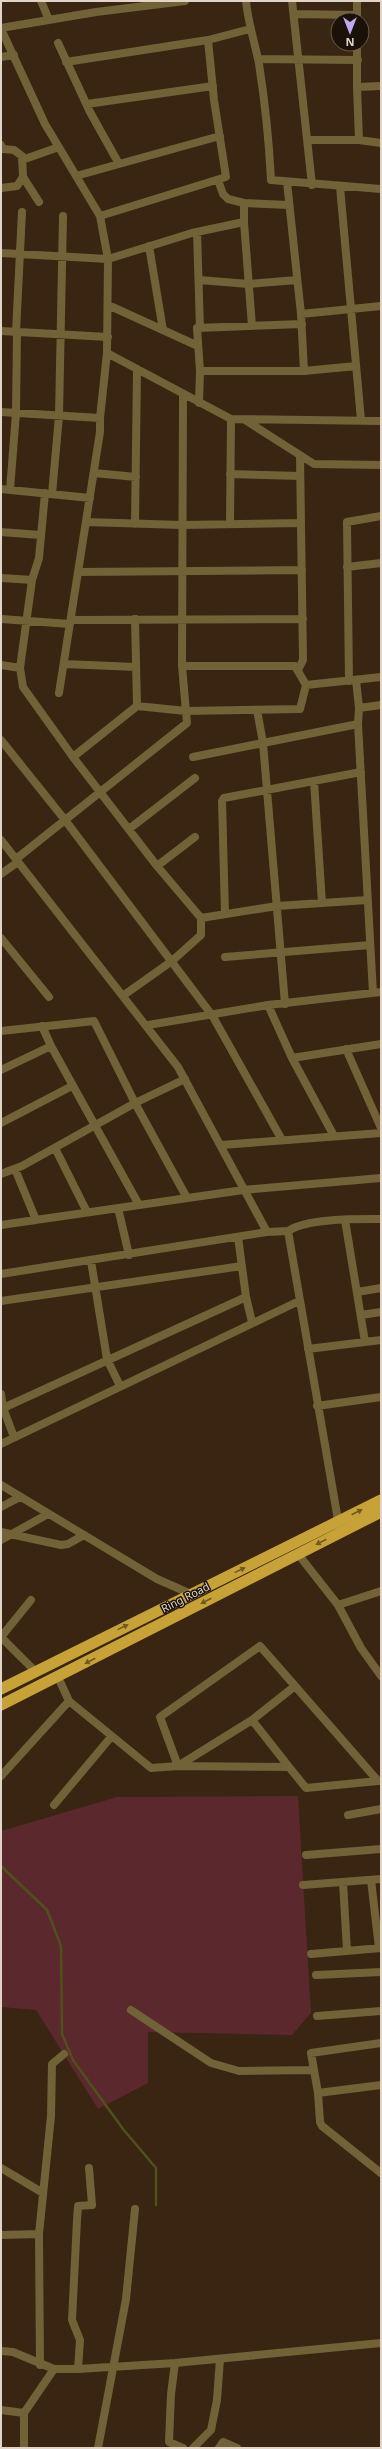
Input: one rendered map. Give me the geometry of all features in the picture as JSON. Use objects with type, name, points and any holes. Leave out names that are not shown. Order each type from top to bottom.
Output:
[{"type":"highway","name":"Ring Road","points":[[1,1705],[298,1554],[381,1500]]},
{"type":"highway","name":"Ring Road","points":[[1,1689],[191,1594],[340,1527],[381,1512]]},
{"type":"street","points":[[40,1],[49,20]]},
{"type":"street","points":[[59,693],[100,432],[108,337],[108,258],[100,216],[45,124],[1,29],[144,4],[184,1]]},
{"type":"street","points":[[246,1],[250,29],[258,59],[269,144],[271,180],[312,185],[381,190]]},
{"type":"street","points":[[292,1],[294,14],[292,20],[308,140],[312,185]]},
{"type":"street","points":[[357,1],[357,12]]},
{"type":"street","points":[[294,14],[330,16]]},
{"type":"street","points":[[66,62],[208,40],[250,29]]},
{"type":"street","points":[[100,216],[226,177],[208,40]]},
{"type":"street","points":[[58,43],[87,104],[119,164]]},
{"type":"street","points":[[358,52],[357,87],[359,140]]},
{"type":"street","points":[[1,57],[14,55]]},
{"type":"street","points":[[258,59],[358,60]]},
{"type":"street","points":[[87,104],[213,86]]},
{"type":"street","points":[[357,87],[381,86]]},
{"type":"street","points":[[76,176],[220,136]]},
{"type":"street","points":[[308,140],[359,140],[381,143]]},
{"type":"street","points":[[22,160],[59,147]]},
{"type":"street","points":[[2,148],[18,152],[22,160],[23,177],[39,202]]},
{"type":"street","points":[[1,188],[17,186],[23,177]]},
{"type":"street","points":[[218,180],[225,197],[244,203],[289,205]]},
{"type":"street","points":[[287,182],[302,324],[304,371]]},
{"type":"street","points":[[340,187],[361,420]]},
{"type":"street","points":[[244,203],[244,222],[252,326]]},
{"type":"street","points":[[10,490],[16,413],[16,332],[22,212]]},
{"type":"street","points":[[63,216],[59,416],[48,494],[40,534],[39,558],[32,580],[20,668],[23,687],[73,757],[157,866],[201,918],[201,935],[172,961],[124,996]]},
{"type":"street","points":[[1,253],[108,258],[197,232],[244,222]]},
{"type":"street","points":[[197,232],[200,328]]},
{"type":"street","points":[[149,246],[163,330]]},
{"type":"street","points":[[198,280],[249,284],[297,280]]},
{"type":"street","points":[[108,305],[198,346]]},
{"type":"street","points":[[301,314],[352,307],[381,306]]},
{"type":"street","points":[[199,402],[200,371],[197,328],[302,324]]},
{"type":"street","points":[[1,331],[108,337]]},
{"type":"street","points":[[107,353],[183,395],[231,419],[381,420]]},
{"type":"street","points":[[200,371],[304,371],[356,366]]},
{"type":"street","points":[[135,524],[137,369]]},
{"type":"street","points":[[1,874],[65,820],[187,723],[182,666],[183,395]]},
{"type":"street","points":[[1,412],[100,418]]},
{"type":"street","points":[[230,523],[231,419]]},
{"type":"street","points":[[244,419],[300,457],[314,464],[381,465]]},
{"type":"street","points":[[298,670],[303,660],[300,457]]},
{"type":"street","points":[[94,473],[136,477]]},
{"type":"street","points":[[230,474],[300,476]]},
{"type":"street","points":[[1,489],[90,498]]},
{"type":"street","points":[[148,1025],[268,1005],[377,993],[370,945],[367,900],[358,724],[359,708],[353,680],[347,567],[347,522],[381,516]]},
{"type":"street","points":[[86,522],[182,525],[301,523]]},
{"type":"street","points":[[1,532],[40,534]]},
{"type":"street","points":[[347,567],[381,563]]},
{"type":"street","points":[[78,572],[302,570]]},
{"type":"street","points":[[1,578],[32,580]]},
{"type":"street","points":[[1,619],[70,622],[303,618]]},
{"type":"street","points":[[135,620],[137,706]]},
{"type":"street","points":[[64,664],[136,667]]},
{"type":"street","points":[[1,665],[20,668]]},
{"type":"street","points":[[73,757],[137,706],[186,711],[300,709],[306,685],[298,670],[294,666],[182,666]]},
{"type":"street","points":[[306,685],[381,677]]},
{"type":"street","points":[[359,708],[381,705]]},
{"type":"street","points":[[257,710],[263,743],[285,1004]]},
{"type":"street","points":[[193,757],[358,724]]},
{"type":"street","points":[[1,740],[65,820],[212,1014],[282,1140]]},
{"type":"street","points":[[225,914],[222,801],[224,798],[361,772]]},
{"type":"street","points":[[129,829],[195,778]]},
{"type":"street","points":[[314,781],[322,903]]},
{"type":"street","points":[[157,866],[195,837]]},
{"type":"street","points":[[1,840],[148,1025],[185,1079],[221,1145],[243,1190],[267,1232]]},
{"type":"street","points":[[201,918],[277,906],[367,900]]},
{"type":"street","points":[[1,938],[49,997]]},
{"type":"street","points":[[225,957],[370,945]]},
{"type":"street","points":[[268,1005],[292,1058],[334,1136]]},
{"type":"street","points":[[1,1031],[94,1021],[135,1103],[187,1198]]},
{"type":"street","points":[[42,1026],[72,1086],[138,1205]]},
{"type":"street","points":[[292,1058],[381,1044]]},
{"type":"street","points":[[1,1070],[51,1046]]},
{"type":"street","points":[[346,1049],[381,1128]]},
{"type":"street","points":[[1,1174],[55,1148],[135,1103],[185,1079]]},
{"type":"street","points":[[1,1123],[72,1086]]},
{"type":"street","points":[[221,1145],[381,1133]]},
{"type":"street","points":[[55,1148],[87,1212]]},
{"type":"street","points":[[15,1168],[36,1220]]},
{"type":"street","points":[[1,1225],[243,1190],[381,1178]]},
{"type":"street","points":[[118,1208],[129,1255]]},
{"type":"street","points":[[1,1274],[267,1232],[288,1231],[295,1226],[345,1220],[381,1219]]},
{"type":"street","points":[[345,1220],[365,1342]]},
{"type":"street","points":[[288,1231],[317,1406],[340,1527]]},
{"type":"street","points":[[238,1237],[246,1297],[252,1322]]},
{"type":"street","points":[[91,1261],[107,1359],[120,1386]]},
{"type":"street","points":[[1,1301],[242,1266]]},
{"type":"street","points":[[357,1292],[381,1288]]},
{"type":"street","points":[[2,1408],[246,1297]]},
{"type":"street","points":[[1,1444],[300,1300]]},
{"type":"street","points":[[361,1315],[381,1312]]},
{"type":"street","points":[[308,1349],[381,1340]]},
{"type":"street","points":[[1,1394],[2,1408],[14,1437]]},
{"type":"street","points":[[317,1406],[381,1397]]},
{"type":"street","points":[[1,1485],[20,1498],[157,1579],[191,1594]]},
{"type":"street","points":[[1,1507],[20,1498]]},
{"type":"street","points":[[1,1540],[48,1514]]},
{"type":"street","points":[[1,1532],[61,1545],[68,1544],[84,1535]]},
{"type":"street","points":[[298,1554],[338,1605],[361,1648],[381,1676]]},
{"type":"street","points":[[338,1605],[380,1594]]},
{"type":"street","points":[[31,1600],[1,1637],[34,1672]]},
{"type":"street","points":[[178,1766],[160,1717],[260,1646],[379,1781]]},
{"type":"street","points":[[58,1677],[69,1701],[111,1737],[151,1768],[178,1766],[289,1767]]},
{"type":"street","points":[[178,1766],[252,1720],[295,1686]]},
{"type":"street","points":[[1,1776],[69,1701]]},
{"type":"street","points":[[252,1720],[306,1788],[379,1781]]},
{"type":"street","points":[[54,1805],[111,1737]]},
{"type":"street","points":[[348,1815],[381,1809]]},
{"type":"street","points":[[306,1855],[381,1849]]},
{"type":"street","points":[[303,1885],[381,1879]]},
{"type":"street","points":[[311,1954],[380,1948],[371,1880]]},
{"type":"street","points":[[344,1882],[347,1951]]},
{"type":"street","points":[[316,1975],[381,1972]]},
{"type":"street","points":[[131,2010],[211,2063],[239,2071],[314,2070]]},
{"type":"street","points":[[317,2016],[381,2011]]},
{"type":"street","points":[[381,2043],[311,2053],[318,2093],[320,2122],[322,2126],[381,2173]]},
{"type":"street","points":[[40,2365],[38,2234],[51,2116],[52,2064],[64,2054]]},
{"type":"street","points":[[318,2093],[381,2085]]},
{"type":"street","points":[[1,2168],[43,2193]]},
{"type":"street","points":[[78,2369],[80,2340],[72,2320],[77,2220],[78,2206],[92,2204],[89,2168]]},
{"type":"street","points":[[98,2448],[126,2299],[135,2209]]},
{"type":"street","points":[[1,2235],[38,2234]]},
{"type":"street","points":[[1,2351],[13,2352],[40,2365],[54,2368],[78,2369],[176,2363],[381,2343]]},
{"type":"street","points":[[193,2448],[211,2430],[217,2400],[220,2359]]},
{"type":"street","points":[[176,2363],[171,2394],[168,2445],[183,2448]]},
{"type":"street","points":[[24,2448],[24,2413],[54,2368]]},
{"type":"street","points":[[1,2410],[24,2413]]},
{"type":"street","points":[[219,2448],[223,2442],[237,2448]]},
{"type":"shaded area","points":[[298,1796],[311,2013],[292,2035],[148,2032],[148,2083],[98,2109],[36,2010],[1,2007],[1,1831],[117,1797]]},
{"type":"waterway","points":[[1,1866],[47,1910],[61,1946],[62,2034],[73,2060],[123,2129],[156,2168],[156,2205]]}]
